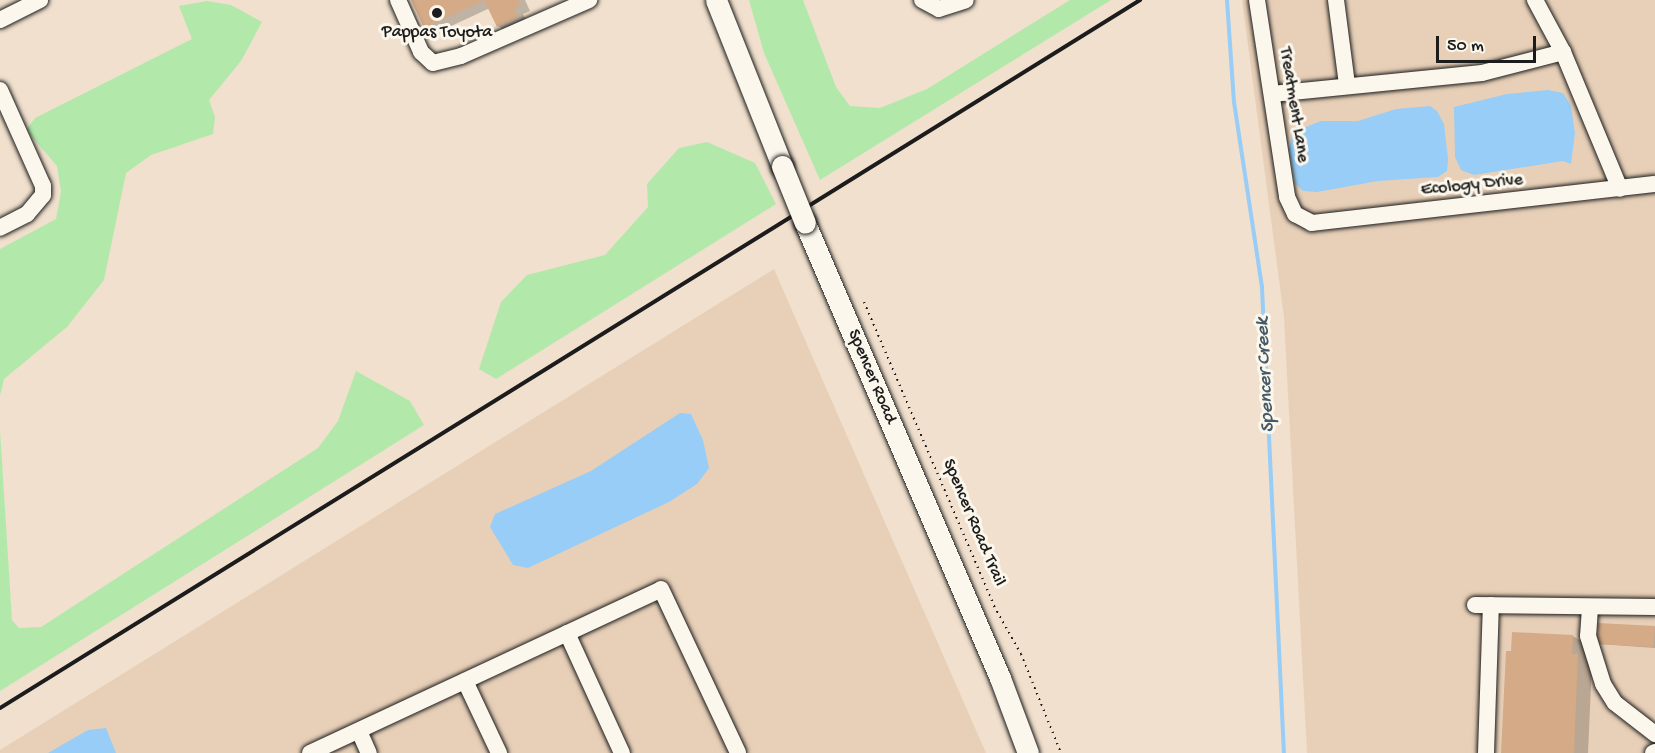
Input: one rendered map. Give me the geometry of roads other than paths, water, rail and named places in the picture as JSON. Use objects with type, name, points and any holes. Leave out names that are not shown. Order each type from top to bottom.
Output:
[{"type":"main road","name":"Spencer Road","points":[[716,0],[805,223],[1000,678],[1028,753]]},
{"type":"street","points":[[0,20],[40,0]]},
{"type":"street","points":[[398,0],[421,52],[433,63],[461,56],[589,0]]},
{"type":"street","points":[[922,0],[939,9],[966,0]]},
{"type":"street","name":"Treatment Lane","points":[[1258,0],[1287,197],[1295,214]]},
{"type":"street","points":[[1336,0],[1347,85]]},
{"type":"street","points":[[1535,0],[1563,52],[1608,152],[1620,189]]},
{"type":"street","points":[[1272,94],[1482,73],[1563,52]]},
{"type":"street","points":[[0,90],[43,186],[43,195],[27,214],[0,228]]},
{"type":"street","name":"Ecology Drive","points":[[1295,214],[1312,223],[1655,184]]},
{"type":"street","points":[[310,753],[661,589],[738,753]]},
{"type":"street","points":[[1486,753],[1483,605],[1590,608],[1604,604],[1655,607]]},
{"type":"street","points":[[1590,608],[1588,636],[1603,684],[1615,703],[1655,734]]},
{"type":"street","points":[[567,633],[622,753]]},
{"type":"street","points":[[465,681],[499,753]]},
{"type":"street","points":[[359,731],[369,753]]},
{"type":"water","points":[[1548,90],[1563,93],[1571,106],[1575,133],[1571,164],[1563,161],[1474,175],[1461,170],[1455,157],[1454,107],[1507,94]]},
{"type":"water","points":[[1430,106],[1437,111],[1444,124],[1448,159],[1447,171],[1438,177],[1378,181],[1317,192],[1303,191],[1295,183],[1289,149],[1292,135],[1298,130],[1321,121],[1358,121],[1396,109]]},
{"type":"water","points":[[680,413],[691,414],[703,440],[709,468],[697,484],[669,502],[528,568],[513,565],[490,527],[495,514],[591,471]]},
{"type":"water","points":[[106,728],[116,753],[48,753],[88,730]]},
{"type":"waterway","name":"Spencer Creek","points":[[1227,0],[1234,102],[1262,288],[1284,753]]},
{"type":"railway","points":[[0,708],[1140,0]]},
{"type":"place","name":"Pappas Toyota","points":[[437,13]]}]
